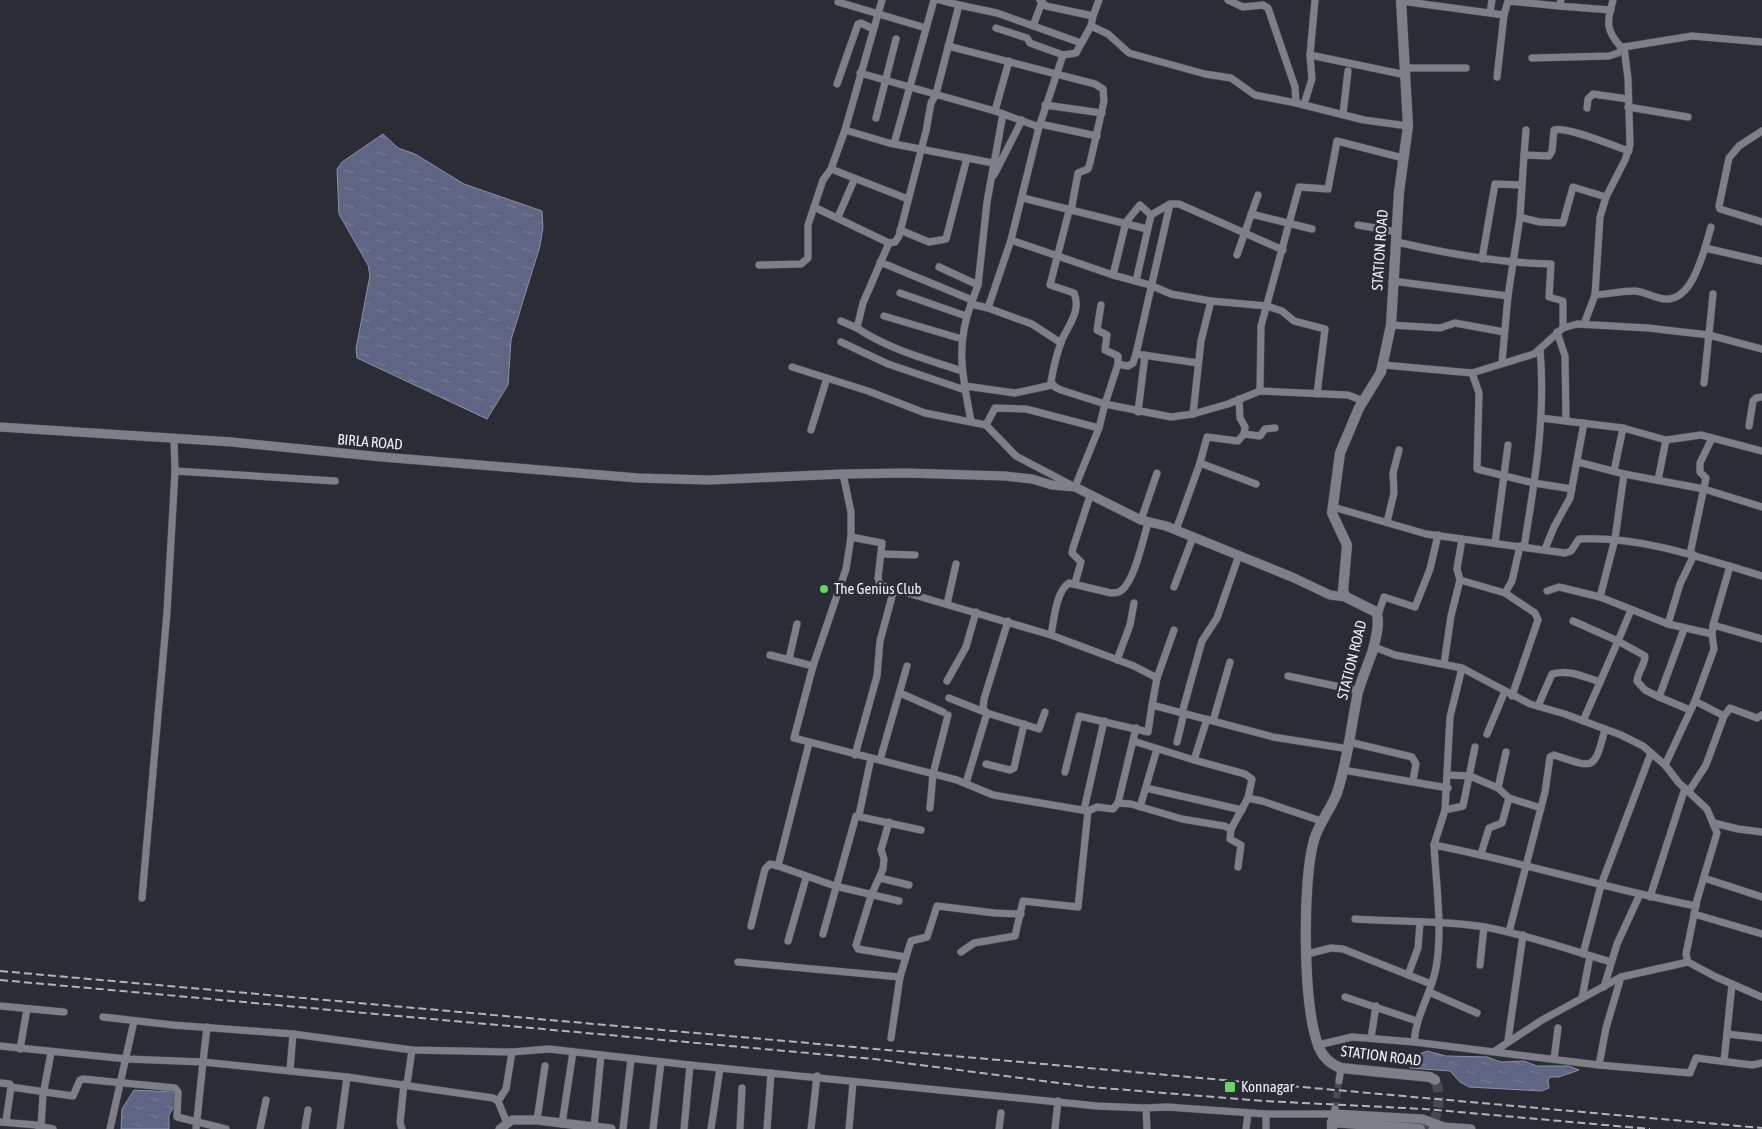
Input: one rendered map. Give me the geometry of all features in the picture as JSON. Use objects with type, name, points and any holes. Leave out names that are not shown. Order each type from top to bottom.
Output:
[{"type":"main road","name":"STATION ROAD","points":[[1401,0],[1408,126],[1399,192],[1390,325],[1384,365],[1363,401],[1341,447],[1332,517],[1347,545],[1343,586],[1346,596],[1373,610],[1378,615],[1374,647],[1359,690],[1343,770],[1336,794],[1321,821],[1313,842],[1306,896],[1307,954],[1309,999],[1318,1045],[1326,1059],[1341,1068],[1430,1077],[1435,1080]]},
{"type":"main road","points":[[1333,1119],[1420,1129]]},
{"type":"street","points":[[759,265],[800,264],[808,258],[808,225],[823,180],[832,170],[882,0]]},
{"type":"street","points":[[894,144],[934,0]]},
{"type":"street","points":[[940,0],[997,13],[1081,44]]},
{"type":"street","points":[[996,28],[1027,38],[1030,43],[1063,55],[1074,54],[1091,26],[1099,0]]},
{"type":"street","points":[[1228,0],[1243,7],[1260,3],[1268,8],[1300,104]]},
{"type":"street","points":[[1300,104],[1312,79],[1310,55],[1315,0]]},
{"type":"street","points":[[1401,0],[1504,15]]},
{"type":"street","points":[[1490,13],[1492,0]]},
{"type":"street","points":[[1613,0],[1610,34],[1621,47],[1692,36],[1762,42]]},
{"type":"street","points":[[1033,26],[1041,1],[1060,10],[1093,16]]},
{"type":"street","points":[[1497,77],[1504,15],[1508,1],[1560,3],[1611,10]]},
{"type":"street","points":[[838,2],[926,28]]},
{"type":"street","points":[[814,207],[889,243],[895,242],[922,149],[931,103],[936,94],[959,5]]},
{"type":"street","points":[[837,84],[858,24],[862,23],[873,29]]},
{"type":"street","points":[[1091,26],[1108,34],[1129,53],[1205,74],[1231,78],[1254,95],[1408,126]]},
{"type":"street","points":[[876,118],[884,80],[896,40]]},
{"type":"street","points":[[948,46],[1099,86],[1104,93],[1102,114],[1089,167],[1078,173],[1050,285],[1074,293],[1076,298],[1072,322],[1061,343],[1052,373],[1052,385]]},
{"type":"street","points":[[1532,58],[1595,58],[1618,53],[1624,47]]},
{"type":"street","points":[[1584,324],[1595,295],[1598,226],[1606,197],[1629,151],[1631,137],[1624,47]]},
{"type":"street","points":[[988,308],[1012,240],[1039,125],[1063,55]]},
{"type":"street","points":[[1310,55],[1406,71],[1466,68]]},
{"type":"street","points":[[995,111],[1009,61]]},
{"type":"street","points":[[1343,114],[1348,71]]},
{"type":"street","points":[[860,74],[936,94],[1039,125],[1097,136]]},
{"type":"street","points":[[1587,108],[1588,99],[1592,94],[1628,99]]},
{"type":"street","points":[[1045,105],[1102,114]]},
{"type":"street","points":[[1628,108],[1688,117]]},
{"type":"street","points":[[970,421],[962,371],[962,340],[966,316],[978,284],[987,202],[1003,114]]},
{"type":"street","points":[[991,180],[1022,120]]},
{"type":"street","points":[[1524,155],[1549,156],[1552,152],[1554,130],[1559,129],[1629,151]]},
{"type":"street","points":[[845,130],[894,144],[994,163]]},
{"type":"street","points":[[1502,362],[1508,296],[1520,217],[1526,130]]},
{"type":"street","points":[[1762,131],[1739,146],[1729,158],[1719,206],[1720,209],[1762,222]]},
{"type":"street","points":[[1260,391],[1260,335],[1300,187],[1328,189],[1337,141],[1403,158]]},
{"type":"street","points":[[900,230],[929,242],[946,240],[966,158]]},
{"type":"street","points":[[832,170],[908,199]]},
{"type":"street","points":[[838,217],[854,180]]},
{"type":"street","points":[[1482,259],[1495,184],[1522,185]]},
{"type":"street","points":[[1520,217],[1539,222],[1563,223],[1573,187],[1606,197]]},
{"type":"street","points":[[1237,255],[1258,194]]},
{"type":"street","points":[[1023,198],[1070,211],[1126,222],[1147,229]]},
{"type":"street","points":[[1136,281],[1151,215],[1170,204],[1186,207],[1283,250]]},
{"type":"street","points":[[1118,364],[1128,366],[1133,364],[1170,204]]},
{"type":"street","points":[[1113,275],[1126,222],[1140,205],[1151,215]]},
{"type":"street","points":[[1251,214],[1290,222],[1312,229]]},
{"type":"street","points":[[1358,225],[1443,253],[1482,259],[1551,264],[1549,296],[1563,301],[1560,330],[1565,356],[1566,421]]},
{"type":"street","points":[[1595,295],[1637,291],[1646,296],[1666,300],[1682,293],[1692,281],[1711,227]]},
{"type":"street","points":[[1012,240],[1113,275],[1150,284],[1171,294],[1211,301],[1268,306],[1282,311],[1294,321],[1325,329],[1317,394]]},
{"type":"street","points":[[857,328],[863,303],[889,243]]},
{"type":"street","points":[[1705,248],[1762,261]]},
{"type":"street","points":[[880,262],[971,302],[1032,324],[1061,343]]},
{"type":"street","points":[[938,267],[978,284]]},
{"type":"street","points":[[1392,281],[1508,296]]},
{"type":"street","points":[[900,293],[966,316]]},
{"type":"street","points":[[1704,383],[1713,294]]},
{"type":"street","points":[[1193,414],[1198,363],[1211,301]]},
{"type":"street","points":[[792,367],[926,413],[986,425],[1016,456],[1075,488],[1099,428],[1118,364],[1118,356],[1105,350],[1107,335],[1097,330],[1101,305]]},
{"type":"street","points":[[884,316],[962,340]]},
{"type":"street","points":[[841,321],[889,346],[962,371]]},
{"type":"street","points":[[1390,325],[1440,328],[1454,323],[1504,332]]},
{"type":"street","points":[[1384,365],[1472,372],[1490,369],[1502,362],[1534,354],[1560,330],[1576,324],[1648,328],[1709,335],[1762,349]]},
{"type":"street","points":[[842,342],[902,370],[965,388],[1015,393],[1052,385],[1061,390],[1105,404],[1171,417],[1193,414],[1260,391],[1348,395],[1363,401]]},
{"type":"street","points":[[1505,593],[1512,581],[1522,546],[1534,483],[1541,418],[1540,349]]},
{"type":"street","points":[[1136,354],[1198,363]]},
{"type":"street","points":[[1138,412],[1145,355]]},
{"type":"street","points":[[1472,372],[1479,393],[1477,469],[1534,483],[1572,489]]},
{"type":"street","points":[[811,430],[827,378]]},
{"type":"street","points":[[1749,426],[1753,401],[1756,398],[1762,397]]},
{"type":"street","points":[[1176,530],[1200,463],[1207,437],[1238,441],[1244,434],[1245,427],[1240,418],[1239,399]]},
{"type":"street","points":[[986,425],[995,408],[1018,408],[1099,428]]},
{"type":"street","points":[[1541,418],[1623,428],[1666,440],[1682,439],[1695,435],[1762,451]]},
{"type":"street","points":[[1546,549],[1554,526],[1568,502],[1572,489],[1584,423]]},
{"type":"street","name":"BIRLA ROAD","points":[[0,427],[232,442],[382,457],[638,478],[737,479],[843,474],[1005,476],[1075,488],[1144,521],[1176,530],[1239,554],[1330,595],[1346,596]]},
{"type":"street","points":[[1244,434],[1260,436],[1265,429],[1275,428]]},
{"type":"street","points":[[1614,471],[1623,428]]},
{"type":"street","points":[[1668,624],[1680,584],[1692,554],[1706,478],[1700,472],[1700,463],[1712,438]]},
{"type":"street","points":[[142,898],[167,612],[174,439]]},
{"type":"street","points":[[1658,480],[1666,440]]},
{"type":"street","points":[[1495,543],[1508,445]]},
{"type":"street","points":[[1387,522],[1394,493],[1393,473],[1399,450]]},
{"type":"street","points":[[1578,462],[1624,474],[1704,489],[1762,507],[1762,503]]},
{"type":"street","points":[[1200,463],[1256,484]]},
{"type":"street","points":[[174,471],[335,481]]},
{"type":"street","points":[[1050,635],[1064,586],[1069,583],[1075,583],[1111,593],[1118,593],[1123,590],[1133,572],[1144,521],[1158,473]]},
{"type":"street","points":[[843,474],[851,506],[851,537],[844,575],[813,666],[793,735],[796,739],[966,783],[993,795],[1086,811],[1097,807],[1113,809],[1118,803],[1136,728]]},
{"type":"street","points":[[1600,597],[1615,539],[1624,474]]},
{"type":"street","points":[[1075,583],[1081,562],[1072,553],[1090,496]]},
{"type":"street","points":[[1333,507],[1438,536],[1568,553],[1579,539],[1615,539],[1692,554],[1762,576]]},
{"type":"street","points":[[1174,587],[1193,536]]},
{"type":"street","points":[[1378,615],[1384,597],[1415,606],[1430,569],[1438,536]]},
{"type":"street","points":[[851,537],[881,542],[882,554],[878,583],[1050,635],[1118,660],[1157,678]]},
{"type":"street","points":[[1444,664],[1451,616],[1460,580],[1457,569],[1462,538]]},
{"type":"street","points":[[882,554],[915,556]]},
{"type":"street","points":[[1177,742],[1202,641],[1217,618],[1239,554]]},
{"type":"street","points":[[947,604],[956,564]]},
{"type":"street","points":[[1665,765],[1696,701],[1714,648],[1713,625],[1730,566]]},
{"type":"street","points":[[1460,580],[1505,593],[1534,613],[1538,620],[1512,696]]},
{"type":"street","points":[[1547,591],[1559,587],[1600,597],[1668,624],[1712,634]]},
{"type":"street","points":[[855,754],[878,676],[880,641],[894,589]]},
{"type":"street","points":[[1118,660],[1130,625],[1134,603]]},
{"type":"street","points":[[1583,721],[1632,610]]},
{"type":"street","points":[[948,681],[966,647],[976,612]]},
{"type":"street","points":[[987,714],[983,709],[984,698],[1008,621]]},
{"type":"street","points":[[1573,622],[1618,641],[1646,656],[1638,673],[1637,681],[1645,690],[1690,710]]},
{"type":"street","points":[[789,660],[797,624]]},
{"type":"street","points":[[1713,625],[1762,639]]},
{"type":"street","points":[[1659,697],[1684,629]]},
{"type":"street","points":[[1065,772],[1079,716],[1148,732],[1157,678],[1174,630]]},
{"type":"street","points":[[1374,647],[1394,655],[1462,668],[1512,696],[1605,729],[1643,746],[1665,765],[1707,808],[1717,833],[1695,910],[1686,954],[1688,962]]},
{"type":"street","points":[[770,655],[813,666]]},
{"type":"street","points":[[1194,760],[1230,662]]},
{"type":"street","points":[[880,760],[907,666]]},
{"type":"street","points":[[1414,1042],[1417,1021],[1430,988],[1436,965],[1439,922],[1434,845],[1445,810],[1448,788],[1447,742],[1450,717],[1462,668]]},
{"type":"street","points":[[1538,706],[1552,674],[1559,672],[1575,673],[1600,682]]},
{"type":"street","points":[[1288,676],[1359,690]]},
{"type":"street","points":[[1487,734],[1505,691]]},
{"type":"street","points":[[900,693],[945,714],[933,774],[930,808]]},
{"type":"street","points":[[950,698],[987,714],[1039,730],[1046,712]]},
{"type":"street","points":[[1696,701],[1724,716]]},
{"type":"street","points":[[1152,705],[1273,737],[1349,745],[1412,757],[1416,764],[1412,780]]},
{"type":"street","points":[[1650,897],[1687,789],[1706,765],[1724,716],[1730,708],[1757,718],[1762,715]]},
{"type":"street","points":[[966,783],[987,714]]},
{"type":"street","points":[[961,952],[974,943],[1015,936],[1023,901],[1078,907],[1086,811],[1104,721]]},
{"type":"street","points":[[986,764],[1010,770],[1014,768],[1024,724]]},
{"type":"street","points":[[1509,932],[1541,808],[1551,756],[1584,765],[1591,764],[1597,759],[1605,729]]},
{"type":"street","points":[[1133,741],[1251,777],[1252,785],[1248,798],[1231,828],[1230,839],[1241,845],[1238,867]]},
{"type":"street","points":[[778,866],[809,743]]},
{"type":"street","points":[[1445,810],[1463,806],[1475,747]]},
{"type":"street","points":[[1140,807],[1157,749]]},
{"type":"street","points":[[1498,788],[1506,752]]},
{"type":"street","points":[[1582,998],[1586,955],[1601,885],[1651,753]]},
{"type":"street","points":[[823,934],[855,817],[859,815],[871,758]]},
{"type":"street","points":[[1343,770],[1412,780],[1448,788]]},
{"type":"street","points":[[1448,775],[1470,776],[1498,788],[1509,798],[1541,808]]},
{"type":"street","points":[[1146,788],[1242,810]]},
{"type":"street","points":[[1248,798],[1262,800],[1321,821]]},
{"type":"street","points":[[1480,854],[1489,828],[1502,823],[1509,798]]},
{"type":"street","points":[[1118,803],[1182,819],[1231,828]]},
{"type":"street","points":[[859,815],[921,830]]},
{"type":"street","points":[[889,822],[881,850],[884,862],[880,878],[871,896],[857,948],[906,957]]},
{"type":"street","points":[[1714,823],[1762,832]]},
{"type":"street","points":[[1434,845],[1480,854],[1640,894],[1695,910],[1762,934]]},
{"type":"street","points":[[751,926],[765,869],[770,864],[806,878],[871,896],[899,901]]},
{"type":"street","points":[[788,941],[806,878]]},
{"type":"street","points":[[880,878],[909,884]]},
{"type":"street","points":[[1704,878],[1762,897]]},
{"type":"street","points":[[1604,987],[1611,962],[1640,894]]},
{"type":"street","points":[[891,1038],[900,977],[911,941],[927,937],[937,906],[1021,914]]},
{"type":"street","points":[[1355,919],[1439,922],[1484,927],[1523,935],[1611,962]]},
{"type":"street","points":[[1408,975],[1418,948],[1420,922]]},
{"type":"street","points":[[1480,965],[1484,927]]},
{"type":"street","points":[[1508,1040],[1523,935]]},
{"type":"street","points":[[1307,954],[1337,948],[1408,975],[1477,1013]]},
{"type":"street","points":[[738,962],[900,977]]},
{"type":"street","points":[[1496,1051],[1508,1040],[1621,977],[1688,962],[1762,997]]},
{"type":"street","points":[[1599,1065],[1606,1028],[1621,977]]},
{"type":"street","points":[[1724,1061],[1732,984]]},
{"type":"street","points":[[1345,997],[1417,1021]]},
{"type":"street","points":[[0,1006],[64,1012]]},
{"type":"street","points":[[1371,1038],[1376,1006]]},
{"type":"street","points":[[20,1049],[27,1009]]},
{"type":"street","points":[[104,1017],[293,1034],[412,1050],[512,1052],[550,1049],[690,1065],[817,1076],[853,1082],[1058,1101],[1333,1119],[1422,1119],[1444,1127]]},
{"type":"street","points":[[110,1129],[122,1082],[134,1021]]},
{"type":"street","points":[[197,1125],[207,1027]]},
{"type":"street","points":[[1554,1059],[1558,1028]]},
{"type":"street","points":[[290,1070],[293,1034]]},
{"type":"street","points":[[1726,1034],[1762,1038]]},
{"type":"street","points":[[1318,1045],[1346,1037],[1371,1038],[1496,1051],[1599,1065],[1690,1073],[1696,1058],[1752,1064],[1762,1063]]},
{"type":"street","points":[[0,1046],[50,1053],[203,1062],[348,1076],[479,1095],[498,1101]]},
{"type":"street","points":[[402,1129],[400,1123],[412,1050]]},
{"type":"street","points":[[498,1101],[504,1093],[512,1052]]},
{"type":"street","points":[[565,1126],[573,1052]]},
{"type":"street","points":[[38,1127],[50,1053]]},
{"type":"street","points":[[598,1128],[601,1055]]},
{"type":"street","points":[[623,1129],[631,1058]]},
{"type":"street","points":[[653,1129],[661,1062]]},
{"type":"street","points":[[684,1129],[690,1065]]},
{"type":"street","points":[[537,1120],[545,1066]]},
{"type":"street","points":[[712,1129],[720,1068]]},
{"type":"street","points":[[1339,1081],[1341,1068]]},
{"type":"street","points":[[768,1129],[771,1073]]},
{"type":"street","points":[[340,1129],[348,1076]]},
{"type":"street","points":[[812,1129],[817,1076]]},
{"type":"street","points":[[0,1083],[10,1084],[11,1087],[73,1096],[80,1080],[83,1079],[175,1088],[178,1092],[177,1117],[197,1125],[226,1129]]},
{"type":"street","points":[[849,1129],[853,1082]]},
{"type":"street","points":[[11,1087],[3,1122],[53,1129]]},
{"type":"street","points":[[740,1129],[742,1088]]},
{"type":"street","points":[[260,1129],[266,1100]]},
{"type":"street","points":[[498,1101],[507,1125],[537,1120],[565,1126],[612,1129]]},
{"type":"street","points":[[1055,1129],[1058,1101]]},
{"type":"street","points":[[1146,1108],[1147,1129]]},
{"type":"street","points":[[305,1129],[308,1110]]},
{"type":"street","points":[[999,1129],[1001,1113]]},
{"type":"street","points":[[1246,1129],[1248,1113]]},
{"type":"street","points":[[1266,1114],[1266,1129]]},
{"type":"street","points":[[1433,1129],[1444,1127],[1471,1129]]},
{"type":"water","points":[[383,134],[398,148],[415,154],[464,184],[542,211],[543,227],[540,246],[511,340],[508,385],[487,419],[357,358],[356,349],[370,275],[368,265],[339,214],[337,169],[342,162]]},
{"type":"water","points":[[1427,1051],[1446,1056],[1487,1057],[1501,1062],[1524,1061],[1537,1066],[1569,1066],[1579,1070],[1559,1077],[1550,1077],[1548,1080],[1549,1088],[1541,1091],[1469,1087],[1460,1082],[1450,1071],[1410,1068],[1412,1057]]},
{"type":"water","points":[[134,1090],[173,1092],[179,1098],[169,1115],[169,1129],[121,1129],[122,1109]]},
{"type":"tunnel","points":[[1420,1129],[1434,1120],[1436,1116],[1439,1100],[1435,1080]]},
{"type":"tunnel","points":[[1335,1109],[1339,1081]]},
{"type":"railway","points":[[0,971],[1762,1128]]},
{"type":"railway","points":[[0,980],[874,1059],[1090,1087],[1264,1101],[1425,1109],[1650,1129]]},
{"type":"place","name":"The Genius Club","points":[[824,589]]},
{"type":"place","name":"Konnagar","points":[[1230,1087]]}]
